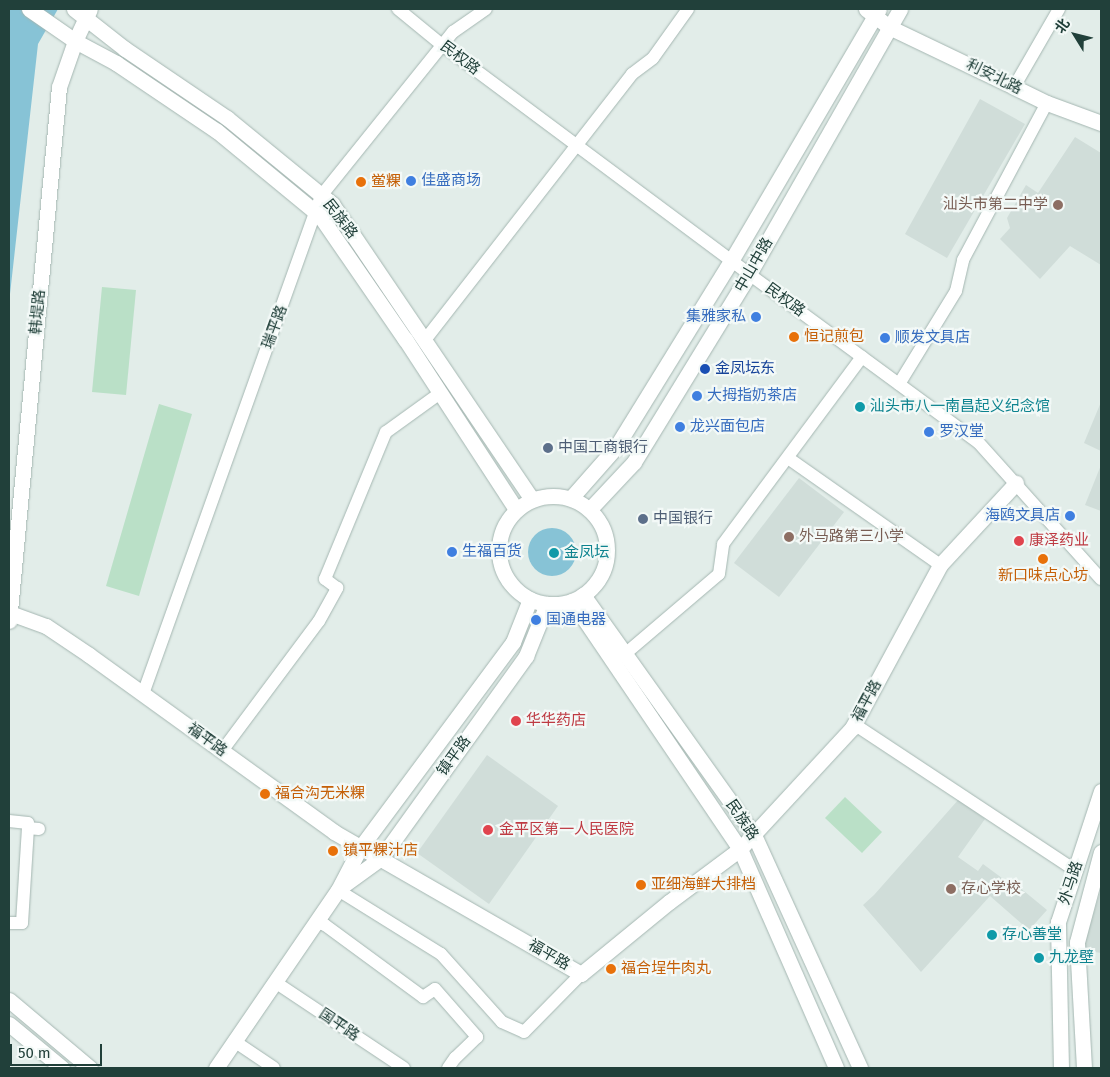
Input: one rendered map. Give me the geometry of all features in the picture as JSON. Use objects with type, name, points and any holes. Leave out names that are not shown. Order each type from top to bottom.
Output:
[{"type":"street","name":"民族路","points":[[29,9],[75,41],[116,63],[217,131],[316,213],[440,393],[516,510]]},
{"type":"street","name":"民权路","points":[[398,9],[442,45],[578,147],[978,442],[1101,579]]},
{"type":"street","name":"瑞平路","points":[[143,694],[321,196],[453,32],[486,9]]},
{"type":"street","points":[[425,340],[578,147],[632,74],[653,58],[688,9]]},
{"type":"street","name":"中山中路","points":[[590,509],[634,462],[749,274],[900,9]]},
{"type":"street","points":[[1014,87],[1058,9]]},
{"type":"street","name":"中山中路","points":[[572,498],[616,447],[731,261],[873,11]]},
{"type":"street","name":"利安北路","points":[[873,11],[889,27],[1047,103],[1101,122]]},
{"type":"street","name":"民族路","points":[[83,12],[125,49],[227,118],[332,204],[532,499]]},
{"type":"street","name":"韩堤路","points":[[9,617],[59,87],[83,12]]},
{"type":"street","points":[[899,384],[956,291],[963,260],[1047,103]]},
{"type":"street","points":[[625,654],[719,574],[723,544],[862,357]]},
{"type":"street","points":[[222,751],[319,621],[337,588],[325,579],[386,432],[440,393]]},
{"type":"street","points":[[788,458],[940,565]]},
{"type":"street","name":"福平路","points":[[9,617],[46,626],[334,832],[581,974],[669,902],[740,849],[754,836],[854,724],[940,565],[1016,484]]},
{"type":"street","points":[[558,495],[572,498],[590,509],[600,522],[606,537],[607,554],[604,570],[595,584],[577,598],[547,604],[530,599],[515,589],[505,575],[499,558],[499,540],[505,524],[516,510],[532,499],[558,495]]},
{"type":"street","name":"民族路","points":[[577,598],[625,654],[754,836],[860,1068]]},
{"type":"street","name":"民族路","points":[[577,598],[740,849],[836,1068]]},
{"type":"street","name":"镇平路","points":[[216,1068],[338,890],[360,848],[513,642],[530,599]]},
{"type":"street","name":"镇平路","points":[[338,890],[381,858],[526,656],[547,604]]},
{"type":"street","points":[[854,724],[1075,870]]},
{"type":"street","name":"外马路","points":[[1061,1068],[1058,922],[1101,791]]},
{"type":"street","points":[[9,821],[28,823],[34,829],[22,923],[9,923]]},
{"type":"street","name":"外马路","points":[[1084,1068],[1077,942],[1101,852]]},
{"type":"street","points":[[338,890],[441,954],[502,1022],[524,1032],[581,974]]},
{"type":"street","points":[[316,922],[325,925],[424,997],[435,989],[477,1037],[455,1058],[448,1068]]},
{"type":"street","name":"国平路","points":[[275,982],[404,1068]]},
{"type":"street","points":[[9,1000],[90,1068]]},
{"type":"street","points":[[9,1024],[62,1068]]},
{"type":"street","points":[[234,1042],[274,1068]]},
{"type":"shaded area","name":"汕头市第二中学","points":[[980,99],[1025,124],[947,258],[905,234]]},
{"type":"shaded area","name":"汕头市第二中学","points":[[1075,137],[1101,153],[1101,265],[1070,246],[1040,279],[1000,239],[1010,228],[1007,218],[1026,185],[1038,193]]},
{"type":"shaded area","points":[[1101,402],[1101,451],[1084,443]]},
{"type":"shaded area","points":[[1101,465],[1101,511],[1085,505]]},
{"type":"shaded area","name":"外马路第三小学","points":[[799,478],[844,512],[779,597],[734,563]]},
{"type":"shaded area","name":"金平区第一人民医院","points":[[487,755],[558,806],[489,904],[417,853]]},
{"type":"shaded area","name":"存心学校","points":[[959,799],[985,819],[958,857],[978,871],[983,864],[1006,881],[1008,878],[1047,910],[1029,930],[990,896],[921,972],[863,905]]},
{"type":"shaded area","points":[[1101,888],[1101,953],[1083,950]]},
{"type":"green space","points":[[102,287],[136,290],[126,395],[92,392]]},
{"type":"green space","points":[[159,404],[192,414],[139,596],[106,586]]},
{"type":"green space","points":[[845,797],[882,832],[862,853],[825,818]]},
{"type":"water","points":[[9,9],[58,9],[38,44],[9,303]]},
{"type":"water","points":[[552,528],[561,530],[569,535],[574,543],[576,552],[574,561],[569,569],[561,574],[552,576],[543,574],[535,569],[530,561],[528,552],[530,543],[535,535],[543,530]]},
{"type":"place","name":"佳盛商场","points":[[411,181]]},
{"type":"place","name":"鲎粿","points":[[361,182]]},
{"type":"place","name":"汕头市第二中学","points":[[1058,205]]},
{"type":"place","name":"集雅家私","points":[[756,317]]},
{"type":"place","name":"恒记煎包","points":[[794,337]]},
{"type":"place","name":"顺发文具店","points":[[885,338]]},
{"type":"place","name":"金凤坛东","points":[[705,369]]},
{"type":"place","name":"大拇指奶茶店","points":[[697,396]]},
{"type":"place","name":"汕头市八一南昌起义纪念馆","points":[[860,407]]},
{"type":"place","name":"龙兴面包店","points":[[680,427]]},
{"type":"place","name":"罗汉堂","points":[[929,432]]},
{"type":"place","name":"中国工商银行","points":[[548,448]]},
{"type":"place","name":"海鸥文具店","points":[[1070,516]]},
{"type":"place","name":"中国银行","points":[[643,519]]},
{"type":"place","name":"外马路第三小学","points":[[789,537]]},
{"type":"place","name":"康泽药业","points":[[1019,541]]},
{"type":"place","name":"生福百货","points":[[452,552]]},
{"type":"place","name":"金凤坛","points":[[554,553]]},
{"type":"place","name":"新口味点心坊","points":[[1043,559]]},
{"type":"place","name":"国通电器","points":[[536,620]]},
{"type":"place","name":"华华药店","points":[[516,721]]},
{"type":"place","name":"福合沟无米粿","points":[[265,794]]},
{"type":"place","name":"金平区第一人民医院","points":[[488,830]]},
{"type":"place","name":"镇平粿汁店","points":[[333,851]]},
{"type":"place","name":"亚细海鲜大排档","points":[[641,885]]},
{"type":"place","name":"存心学校","points":[[951,889]]},
{"type":"place","name":"存心善堂","points":[[992,935]]},
{"type":"place","name":"九龙壁","points":[[1039,958]]},
{"type":"place","name":"福合埕牛肉丸","points":[[611,969]]}]
